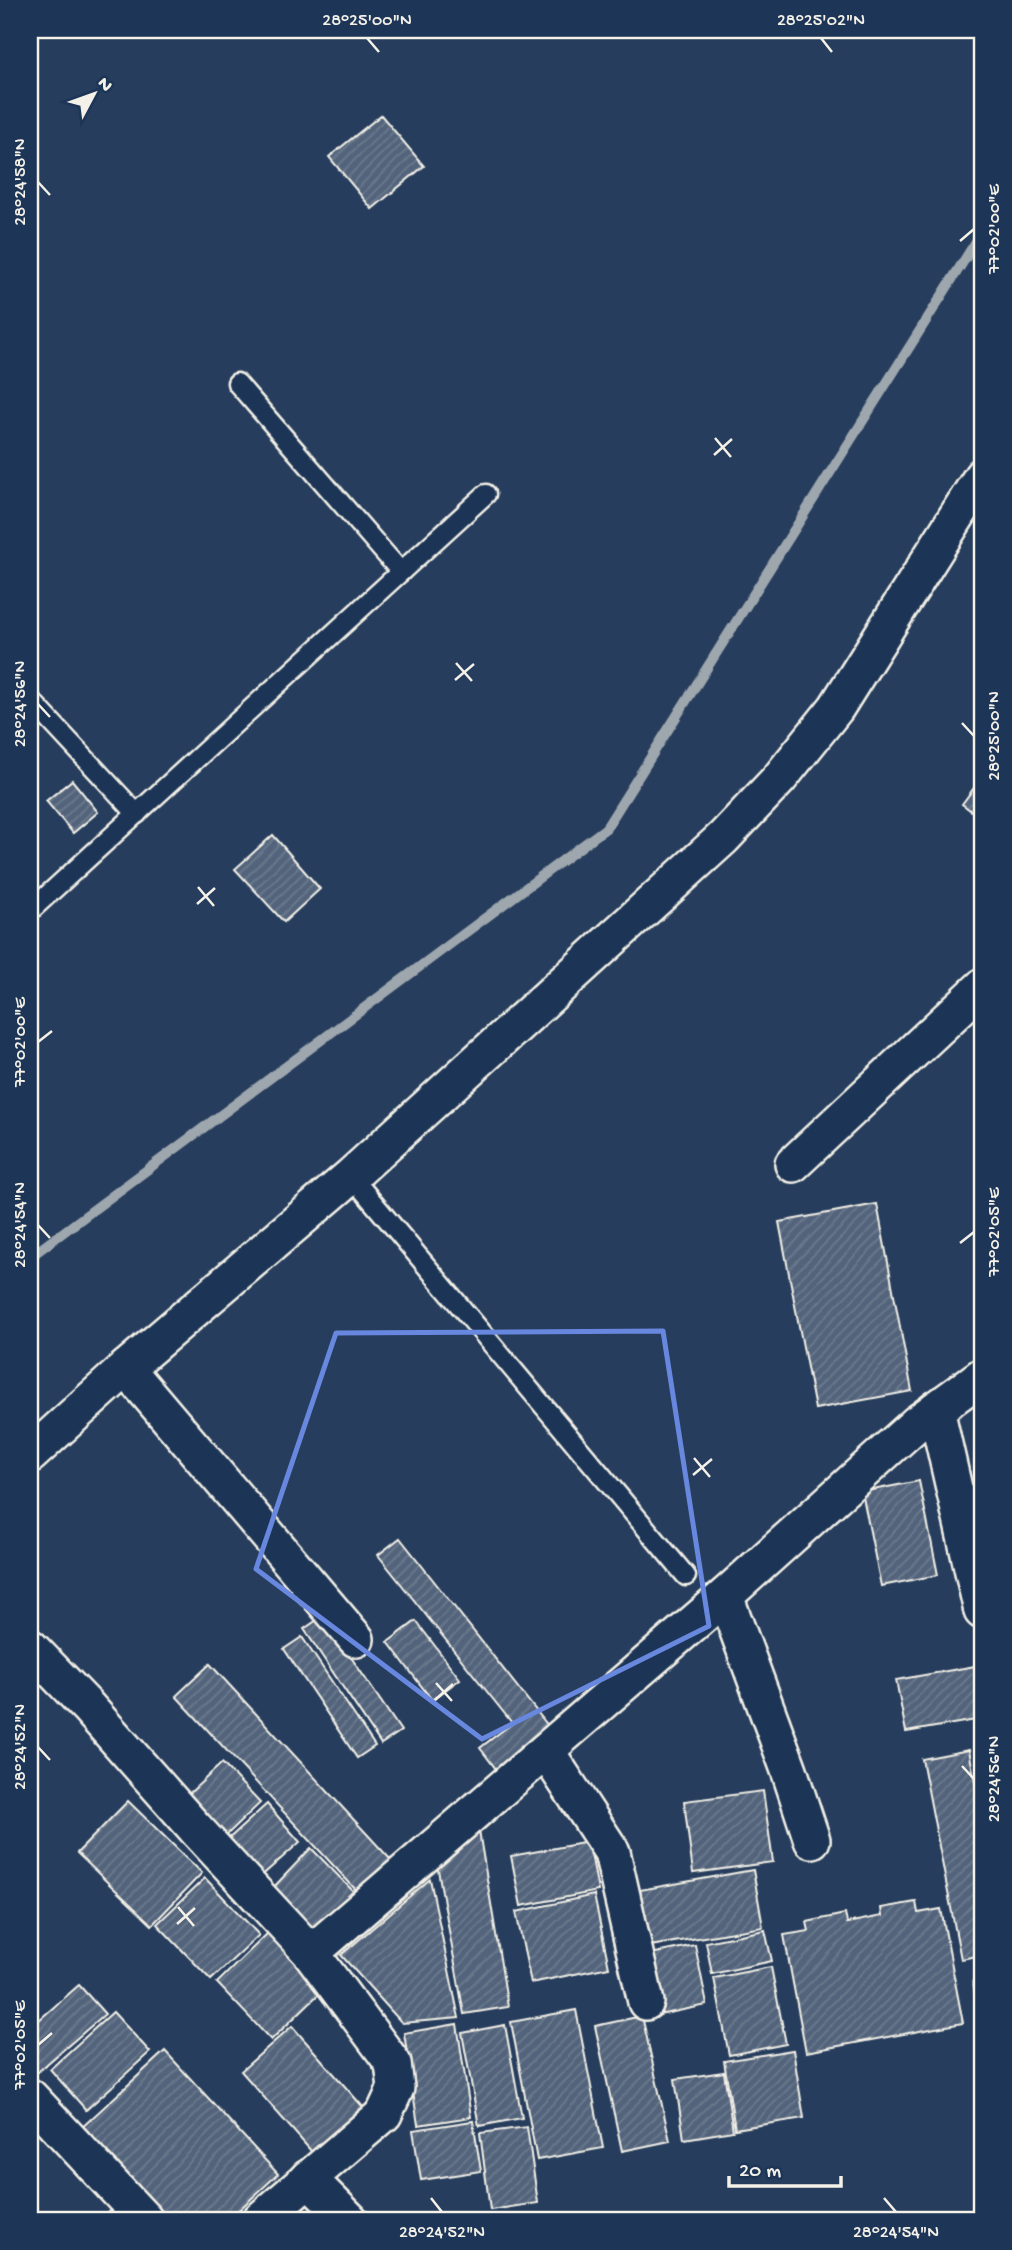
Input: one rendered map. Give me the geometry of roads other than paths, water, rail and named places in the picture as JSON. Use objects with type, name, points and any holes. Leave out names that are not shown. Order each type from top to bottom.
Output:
[{"type":"street","points":[[30,1455],[126,1368],[351,1176],[723,838],[779,779],[836,708],[982,476]]},
{"type":"street","points":[[793,1164],[982,987]]},
{"type":"street","points":[[126,1368],[356,1639]]},
{"type":"street","points":[[311,1953],[725,1596],[936,1409],[982,1376]]},
{"type":"street","points":[[936,1409],[982,1612]]},
{"type":"street","points":[[725,1596],[812,1840]]},
{"type":"street","points":[[30,1647],[311,1953],[393,2063],[396,2088],[384,2115],[260,2220]]},
{"type":"street","points":[[546,1751],[612,1852],[646,2002]]},
{"type":"street","points":[[30,2097],[145,2220]]},
{"type":"street","points":[[308,2178],[350,2220]]},
{"type":"lane","points":[[237,383],[401,572]]},
{"type":"lane","points":[[30,911],[486,494]]},
{"type":"lane","points":[[30,699],[137,814]]},
{"type":"lane","points":[[351,1176],[686,1576]]},
{"type":"waterway","points":[[30,1257],[606,828],[982,232]]}]
